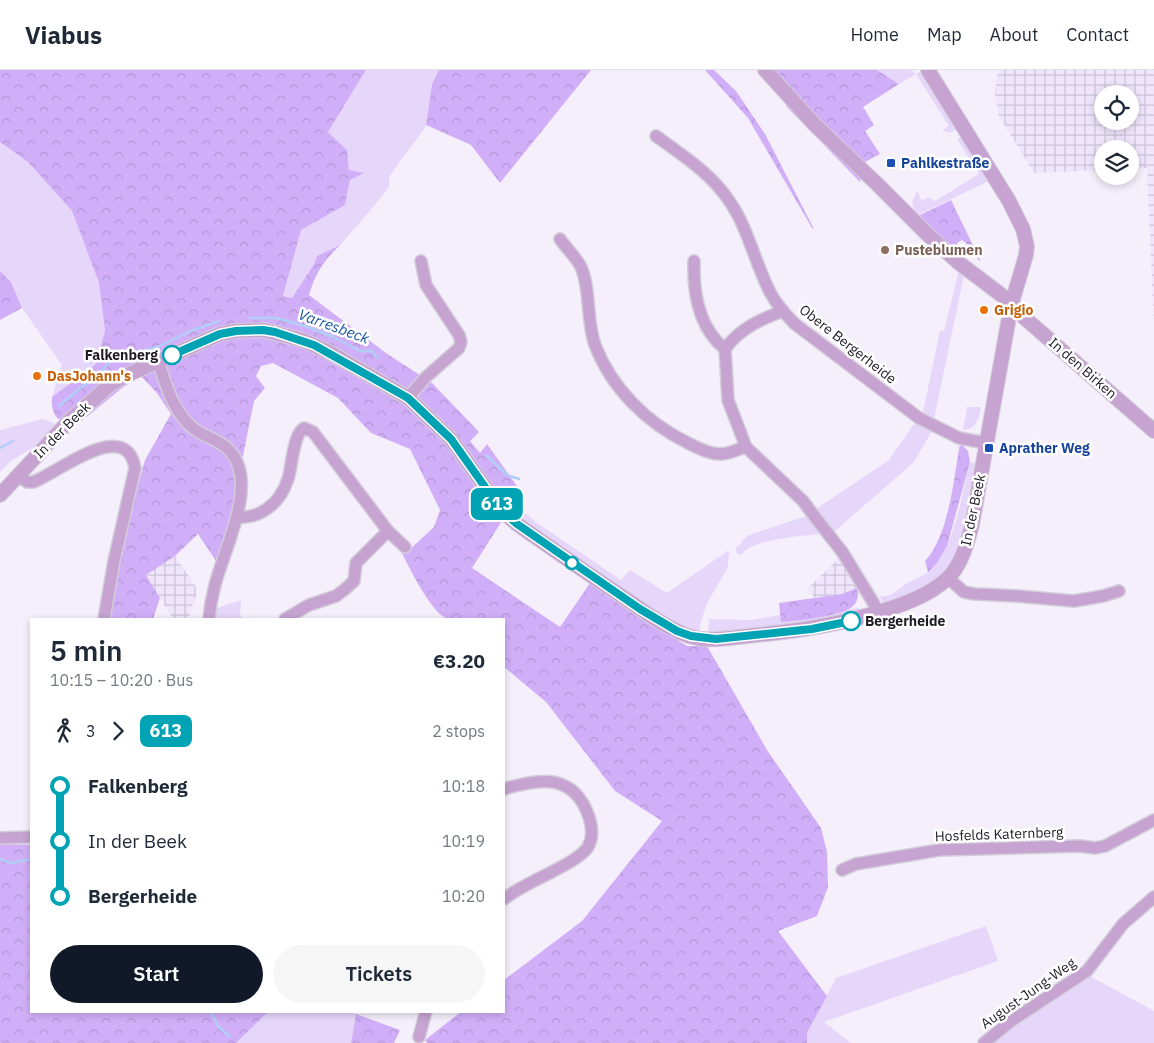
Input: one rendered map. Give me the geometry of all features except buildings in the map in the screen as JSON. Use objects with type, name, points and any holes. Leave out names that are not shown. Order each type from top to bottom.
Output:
[{"type":"street","points":[[765,70],[815,125],[926,234],[959,263],[1004,297],[1011,306]]},
{"type":"street","points":[[928,70],[1009,201],[1022,229],[1027,246],[1026,255],[1011,306]]},
{"type":"street","name":"Obere Bergerheide","points":[[656,136],[705,172],[720,188],[745,231],[771,294],[783,311],[809,335],[919,418],[959,438],[986,443]]},
{"type":"street","points":[[560,240],[580,265],[585,278],[591,332],[596,347],[615,382],[631,402],[652,422],[707,452],[721,454],[746,446]]},
{"type":"street","points":[[408,398],[425,378],[458,350],[461,342],[459,335],[426,285],[421,261]]},
{"type":"street","points":[[694,262],[693,280],[696,300],[702,319],[716,342],[725,349]]},
{"type":"street","name":"In den Birken","points":[[1011,306],[1154,431]]},
{"type":"street","name":"In der Beek","points":[[0,495],[96,396],[127,375],[220,334],[236,331],[263,330],[314,345],[408,398],[451,439],[502,511],[517,524],[640,609],[677,631],[691,636],[716,639],[812,629],[844,622],[901,605],[936,587],[948,578],[966,547],[972,525],[1011,306]]},
{"type":"street","points":[[783,311],[748,327],[733,339],[725,349],[728,400],[746,446],[816,516],[843,553],[879,612]]},
{"type":"street","points":[[158,361],[172,399],[186,421],[193,428],[229,449],[237,461],[241,481],[238,517],[215,584],[209,618]]},
{"type":"street","points":[[238,517],[255,516],[267,509],[278,499],[290,474],[298,433],[304,428],[313,432],[388,531],[405,546]]},
{"type":"street","name":"In der Beek","points":[[18,475],[27,482],[34,482],[87,453],[108,447],[123,447],[133,457],[135,468],[114,561],[104,618]]},
{"type":"street","points":[[287,618],[309,605],[336,596],[354,580],[356,563],[388,531]]},
{"type":"street","points":[[948,578],[964,592],[1074,601],[1103,596],[1119,590]]},
{"type":"street","points":[[505,789],[539,781],[560,783],[570,788],[578,796],[586,810],[591,827],[590,842],[584,852],[521,887],[505,898]]},
{"type":"street","name":"Hosfelds Katernberg","points":[[842,870],[856,864],[939,850],[1080,846],[1095,848],[1112,843],[1154,820]]},
{"type":"street","points":[[0,838],[30,837]]},
{"type":"street","name":"August-Jung-Weg","points":[[984,1043],[1011,1021],[1087,970],[1122,924],[1152,902]]},
{"type":"street","points":[[419,1037],[425,1013]]},
{"type":"shaded area","points":[[366,70],[439,70],[432,84],[426,126],[389,177],[389,187],[369,212],[340,245],[317,256],[314,264],[292,298],[283,296],[301,230],[345,205],[350,180],[363,173],[349,170],[347,150],[328,132]]},
{"type":"shaded area","points":[[877,70],[911,70],[916,74],[899,84]]},
{"type":"shaded area","points":[[923,70],[956,126],[954,131],[949,133],[943,130],[949,126],[916,74]]},
{"type":"shaded area","points":[[998,70],[1154,70],[1154,328],[1147,168],[1139,168],[1139,140],[1094,140],[1094,170],[1034,173],[998,114],[995,92]]},
{"type":"shaded area","points":[[964,138],[991,180],[916,216],[912,202],[917,191],[922,201],[928,197],[935,201],[979,174],[957,139]]},
{"type":"shaded area","points":[[0,142],[28,162],[72,211],[99,283],[105,331],[95,365],[52,397],[62,365],[22,308],[11,282],[0,271]]},
{"type":"shaded area","points":[[959,270],[964,275],[934,419],[923,412],[940,331],[944,331]]},
{"type":"shaded area","points":[[967,407],[981,407],[976,423],[971,428],[963,430]]},
{"type":"shaded area","points":[[43,419],[54,423],[55,427],[36,446],[11,461],[0,472],[0,430]]},
{"type":"shaded area","points":[[916,421],[932,431],[914,462],[834,532],[816,509],[889,460]]},
{"type":"shaded area","points":[[970,462],[977,464],[960,550],[943,575],[919,592],[884,603],[879,596],[883,597],[893,593],[927,572],[938,561],[945,549],[956,520]]},
{"type":"shaded area","points":[[511,497],[513,503],[537,523],[621,580],[630,570],[667,593],[729,550],[728,567],[706,605],[699,630],[696,632],[675,625],[502,507]]},
{"type":"shaded area","points":[[806,516],[821,534],[766,542],[755,545],[741,555],[736,553],[736,548],[742,543],[741,541],[749,535]]},
{"type":"shaded area","points":[[175,556],[195,585],[197,592],[188,618],[172,618],[146,575]]},
{"type":"shaded area","points":[[839,558],[857,588],[842,594],[815,598],[807,589]]},
{"type":"shaded area","points":[[241,600],[240,615],[242,618],[216,618],[217,608]]},
{"type":"shaded area","points":[[858,608],[862,609],[859,615],[722,635],[708,633],[709,619],[751,620],[780,615],[782,622]]},
{"type":"shaded area","points":[[986,926],[998,961],[824,1022],[851,1043],[807,1043],[807,1033],[836,978]]},
{"type":"shaded area","points":[[1088,975],[1154,1011],[1154,1043],[993,1043],[1012,1027]]},
{"type":"shaded area","points":[[267,1013],[356,1014],[351,1043],[236,1043]]},
{"type":"green space","points":[[0,70],[366,70],[328,132],[347,150],[349,170],[364,173],[350,180],[345,205],[301,230],[283,296],[292,298],[314,264],[317,256],[340,245],[321,268],[314,280],[309,295],[386,353],[432,383],[479,432],[470,441],[480,453],[487,444],[519,489],[496,512],[502,521],[472,568],[560,627],[590,583],[687,646],[707,646],[767,750],[821,828],[827,852],[828,887],[817,916],[778,931],[827,996],[807,1033],[807,1043],[427,1043],[425,1040],[459,1013],[505,1013],[505,979],[582,921],[662,821],[615,791],[546,702],[505,668],[505,618],[446,618],[432,606],[396,541],[408,551],[434,527],[440,510],[410,449],[371,433],[338,398],[273,363],[261,366],[256,376],[265,388],[254,401],[243,456],[235,469],[235,508],[216,561],[198,534],[175,556],[146,575],[160,598],[153,618],[106,618],[116,562],[145,460],[171,414],[157,393],[141,376],[122,388],[78,424],[65,422],[57,418],[53,410],[52,397],[95,365],[105,331],[99,283],[72,211],[28,162],[0,142]]},
{"type":"green space","points":[[439,70],[591,70],[500,183],[471,145],[426,125],[432,84]]},
{"type":"green space","points":[[705,70],[714,70],[736,91],[765,134],[814,229],[748,118]]},
{"type":"green space","points":[[770,70],[877,70],[899,84],[863,107],[874,125],[865,131],[880,154],[865,162],[860,182],[786,106],[789,89]]},
{"type":"green space","points":[[951,200],[979,261],[971,247],[962,240],[957,243],[960,251],[954,250],[916,217]]},
{"type":"green space","points":[[0,271],[11,282],[22,308],[0,320]]},
{"type":"green space","points":[[960,443],[968,451],[970,462],[947,546],[937,563],[928,572],[925,561],[940,537],[945,522],[953,489]]},
{"type":"green space","points":[[857,588],[857,601],[846,610],[818,618],[781,622],[779,603],[842,594]]},
{"type":"green space","points":[[0,843],[30,845],[30,1013],[267,1013],[236,1043],[0,1043]]},
{"type":"green space","points":[[356,1014],[400,1030],[394,1043],[351,1043]]},
{"type":"waterway","name":"Varresbeck","points":[[250,318],[276,318],[305,326],[333,337],[360,351],[372,351],[378,358]]},
{"type":"waterway","name":"Varresbeck","points":[[124,356],[158,347],[193,330],[219,321]]},
{"type":"waterway","name":"Varresbeck","points":[[59,406],[93,379],[110,362]]},
{"type":"waterway","name":"Varresbeck","points":[[0,448],[13,441]]},
{"type":"waterway","name":"Varresbeck","points":[[486,455],[507,475],[519,479]]},
{"type":"waterway","points":[[0,859],[11,863],[30,859]]},
{"type":"waterway","points":[[211,1013],[218,1026],[229,1036]]},
{"type":"bus line","name":"613","points":[[172,355],[220,334],[249,330],[275,332],[302,340],[329,352],[408,398],[451,439],[502,511],[517,524],[640,609],[677,631],[702,639],[716,639],[812,629],[851,621]]},
{"type":"place","name":"Pahlkestraße","points":[[891,163]]},
{"type":"place","name":"Pusteblumen","points":[[885,250]]},
{"type":"place","name":"Grigio","points":[[984,310]]},
{"type":"place","name":"Falkenberg","points":[[172,355]]},
{"type":"place","name":"DasJohann's","points":[[37,376]]},
{"type":"place","name":"Aprather Weg","points":[[989,448]]},
{"type":"place","name":"Bergerheide","points":[[851,621]]}]
